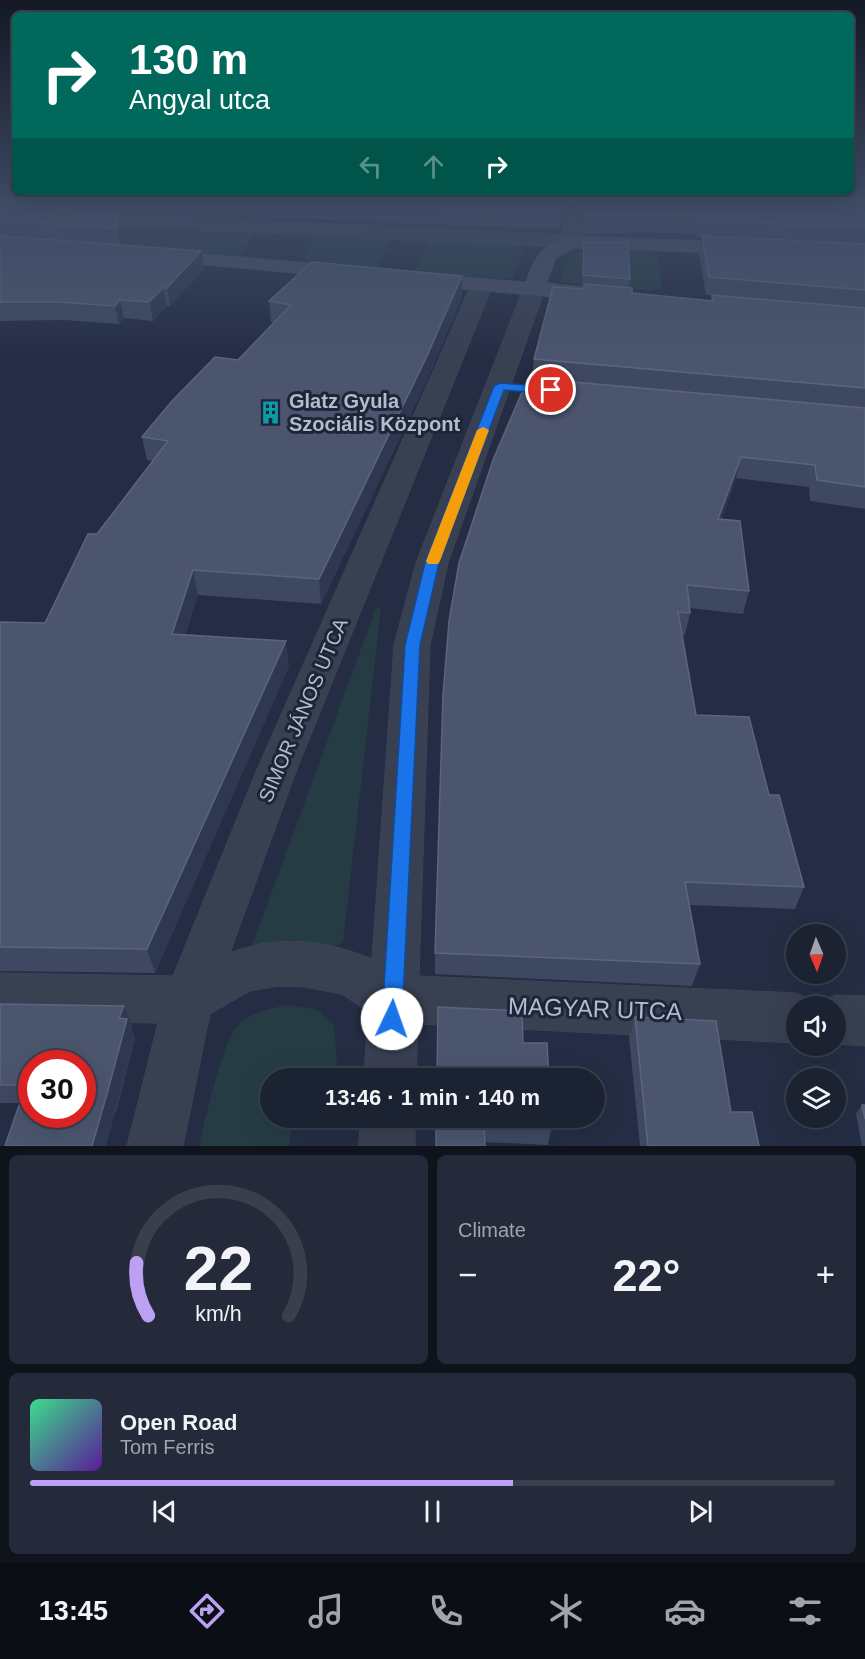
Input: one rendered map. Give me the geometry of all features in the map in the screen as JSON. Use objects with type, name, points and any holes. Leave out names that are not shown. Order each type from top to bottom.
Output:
[{"type":"main road","points":[[534,289],[547,254]]},
{"type":"main road","points":[[141,255],[365,274]]},
{"type":"main road","points":[[400,277],[614,296]]},
{"type":"street","name":"SIMOR JÁNOS UTCA","points":[[155,1146],[188,1000],[275,774],[482,285]]},
{"type":"street","points":[[390,1068],[412,645],[432,563],[509,387],[534,289]]},
{"type":"street","points":[[0,997],[188,1000],[224,979],[254,967],[287,964],[315,965],[355,976],[393,999]]},
{"type":"street","name":"MAGYAR UTCA","points":[[393,999],[786,1018]]},
{"type":"street","points":[[846,1020],[865,1021]]},
{"type":"street","points":[[387,1146],[388,1128]]},
{"type":"shaded area","points":[[181,254],[241,254],[238,259]]},
{"type":"shaded area","points":[[306,254],[384,254],[377,269],[302,262]]},
{"type":"shaded area","points":[[422,254],[521,254],[512,279],[414,273]]},
{"type":"shaded area","points":[[576,254],[654,254],[658,256],[662,287],[653,291],[560,282],[567,259]]},
{"type":"shaded area","points":[[376,608],[381,608],[343,942],[326,951],[291,940],[276,943],[257,952],[252,946]]},
{"type":"shaded area","points":[[288,1005],[316,1009],[334,1025],[337,1068],[260,1068],[260,1128],[292,1128],[289,1146],[199,1146],[215,1083],[232,1034],[243,1021],[267,1010]]},
{"type":"building","points":[[0,254],[198,254],[167,288],[163,288],[149,302],[120,300],[115,306],[59,302],[0,302]]},
{"type":"building","points":[[584,254],[629,254],[630,279],[583,275]]},
{"type":"building","points":[[705,254],[865,254],[865,290],[709,277]]},
{"type":"building","points":[[312,262],[462,276],[427,356],[319,579],[193,570],[172,634],[286,641],[147,949],[0,947],[0,622],[45,623],[88,534],[97,534],[168,441],[142,437],[172,401],[215,357],[238,360],[291,305],[269,301]]},
{"type":"building","points":[[584,284],[632,288],[632,293],[713,301],[712,295],[865,308],[865,388],[534,359],[553,287],[584,289]]},
{"type":"building","points":[[528,378],[865,408],[865,487],[817,480],[815,465],[741,457],[718,519],[740,521],[749,591],[687,585],[690,613],[678,612],[696,715],[749,717],[769,795],[779,795],[804,887],[685,882],[700,964],[435,953],[443,695],[449,621],[459,563],[493,460]]},
{"type":"building","points":[[0,1004],[124,1006],[119,1018],[127,1019],[92,1146],[5,1146],[18,1108],[18,1128],[96,1128],[96,1050],[18,1050],[18,1085],[0,1085]]},
{"type":"building","points":[[438,1007],[522,1011],[523,1043],[547,1043],[548,1068],[437,1068]]},
{"type":"building","points":[[635,1017],[716,1021],[731,1112],[752,1112],[759,1146],[648,1146]]},
{"type":"building","points":[[436,1128],[484,1128],[485,1146],[436,1146]]},
{"type":"slow traffic","points":[[433,561],[483,430]]},
{"type":"place","name":"Glatz Gyula Szociális Központ","points":[[271,413]]},
{"type":"route","points":[[392,1019],[412,645],[432,563],[500,386],[551,390]]}]
